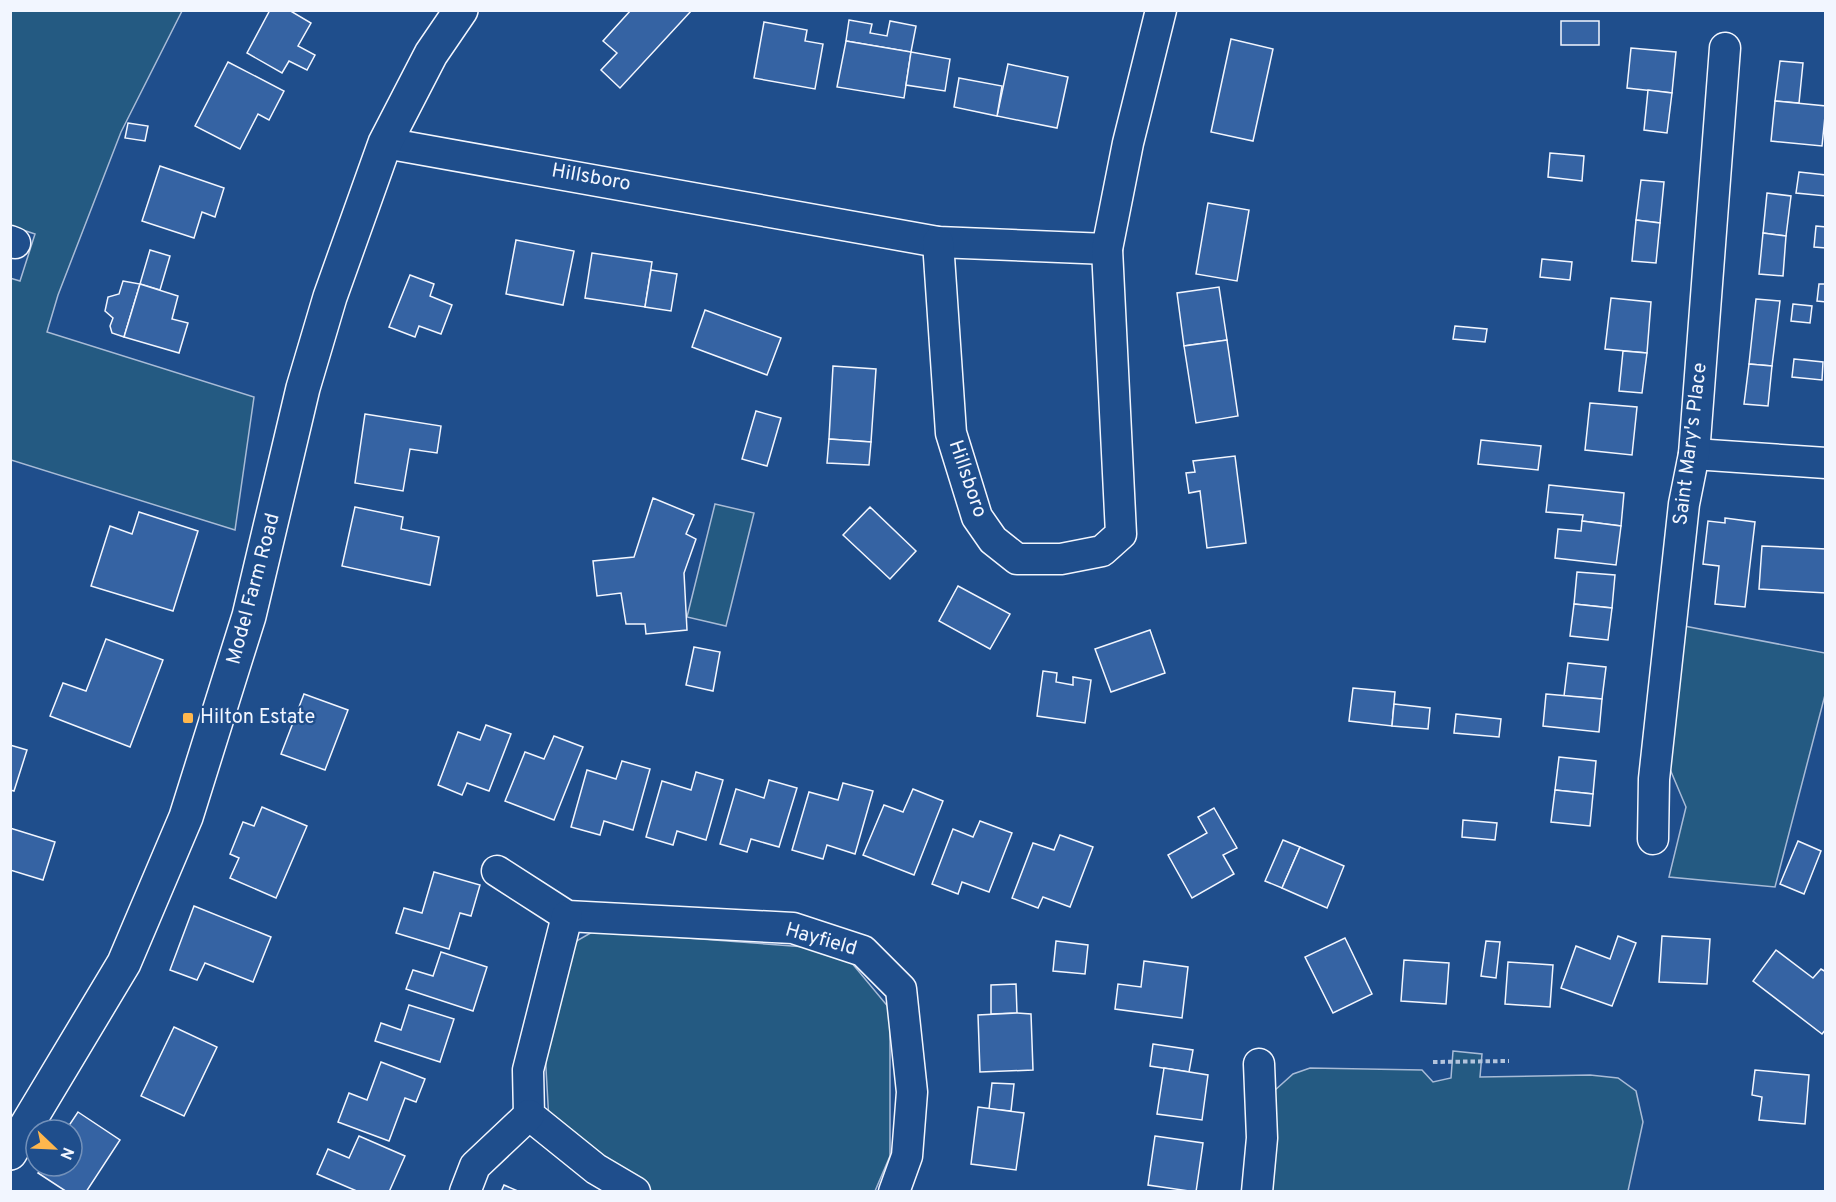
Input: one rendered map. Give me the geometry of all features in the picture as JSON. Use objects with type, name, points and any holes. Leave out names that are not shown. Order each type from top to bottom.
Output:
[{"type":"main road","name":"Model Farm Road","points":[[10,1153],[124,963],[186,817],[249,616],[303,388],[330,297],[385,143],[430,54],[461,10]]},
{"type":"street","name":"Hillsboro","points":[[938,242],[951,433],[977,517],[993,540],[1017,559],[1061,559],[1102,551],[1120,534],[1107,249],[1128,143],[1161,10]]},
{"type":"street","name":"Saint Mary's Place","points":[[1653,839],[1655,767],[1684,504],[1694,454],[1725,48]]},
{"type":"street","name":"Hillsboro","points":[[385,143],[938,242],[1107,249]]},
{"type":"street","points":[[1694,454],[1826,463]]},
{"type":"street","name":"Hayfield","points":[[497,872],[567,916],[793,928],[863,951],[901,989],[912,1092],[907,1156],[894,1191]]},
{"type":"street","points":[[465,1191],[475,1166],[529,1115],[528,1070],[567,916]]},
{"type":"street","points":[[1257,1191],[1262,1138],[1259,1064]]},
{"type":"street","points":[[529,1115],[596,1169],[635,1191]]},
{"type":"path","points":[[1433,1062],[1509,1061]]},
{"type":"shaded area","points":[[11,11],[182,11],[121,132],[58,295],[47,332],[254,397],[235,530],[11,460],[10,278],[20,281],[35,234],[11,226]]},
{"type":"shaded area","points":[[715,504],[754,513],[726,626],[687,617]]},
{"type":"shaded area","points":[[1679,625],[1825,653],[1825,695],[1775,887],[1669,877],[1686,807],[1664,755]]},
{"type":"shaded area","points":[[594,931],[819,948],[851,962],[890,1009],[890,1156],[875,1191],[637,1191],[549,1121],[545,1051],[573,943]]},
{"type":"shaded area","points":[[1453,1051],[1482,1054],[1480,1077],[1590,1075],[1618,1078],[1636,1091],[1643,1122],[1628,1191],[1272,1192],[1275,1164],[1274,1091],[1293,1074],[1310,1068],[1422,1070],[1433,1082],[1451,1078]]},
{"type":"building","points":[[270,10],[289,10],[311,23],[298,46],[315,55],[307,70],[289,61],[282,73],[247,53]]},
{"type":"building","points":[[631,10],[692,10],[620,88],[601,70],[617,53],[603,41]]},
{"type":"building","points":[[849,20],[872,24],[870,33],[887,36],[890,21],[916,26],[911,52],[846,41]]},
{"type":"building","points":[[1561,21],[1599,21],[1599,45],[1561,45]]},
{"type":"building","points":[[764,22],[807,30],[805,41],[823,44],[815,89],[754,78]]},
{"type":"building","points":[[1231,39],[1273,49],[1253,141],[1211,132]]},
{"type":"building","points":[[846,41],[911,52],[904,98],[837,87]]},
{"type":"building","points":[[1631,48],[1676,52],[1672,93],[1627,88]]},
{"type":"building","points":[[911,52],[950,59],[945,91],[906,85]]},
{"type":"building","points":[[1780,61],[1803,63],[1799,103],[1775,101]]},
{"type":"building","points":[[228,62],[284,91],[269,120],[258,114],[240,149],[195,126]]},
{"type":"building","points":[[1008,64],[1068,77],[1057,128],[997,116]]},
{"type":"building","points":[[959,78],[1002,86],[997,116],[954,107]]},
{"type":"building","points":[[1648,90],[1672,93],[1667,133],[1644,130]]},
{"type":"building","points":[[1775,101],[1826,106],[1822,146],[1771,141]]},
{"type":"building","points":[[128,123],[148,126],[145,141],[125,138]]},
{"type":"building","points":[[1550,153],[1584,156],[1582,181],[1548,177]]},
{"type":"building","points":[[160,166],[224,188],[215,217],[202,212],[194,238],[142,221]]},
{"type":"building","points":[[1799,172],[1826,175],[1826,196],[1796,193]]},
{"type":"building","points":[[1641,180],[1664,182],[1660,223],[1636,220]]},
{"type":"building","points":[[1767,193],[1791,196],[1786,236],[1763,233]]},
{"type":"building","points":[[1208,203],[1249,210],[1237,281],[1196,274]]},
{"type":"building","points":[[1636,220],[1660,223],[1656,263],[1632,261]]},
{"type":"building","points":[[1816,226],[1826,227],[1826,248],[1814,247]]},
{"type":"building","points":[[1763,233],[1786,236],[1783,276],[1759,274]]},
{"type":"building","points":[[516,240],[574,251],[563,305],[506,294]]},
{"type":"building","points":[[150,250],[170,256],[160,290],[140,284]]},
{"type":"building","points":[[592,253],[652,262],[645,307],[585,298]]},
{"type":"building","points":[[1542,259],[1572,262],[1570,280],[1540,277]]},
{"type":"building","points":[[651,270],[677,274],[671,311],[645,307]]},
{"type":"building","points":[[410,275],[434,284],[430,296],[452,305],[441,334],[419,326],[415,337],[389,327]]},
{"type":"building","points":[[123,281],[140,284],[124,337],[112,333],[110,326],[113,318],[105,311],[108,297],[119,294]]},
{"type":"building","points":[[140,284],[178,296],[172,319],[188,323],[179,353],[124,337]]},
{"type":"building","points":[[1819,284],[1826,284],[1826,302],[1817,301]]},
{"type":"building","points":[[1219,287],[1227,340],[1184,346],[1177,293]]},
{"type":"building","points":[[1611,298],[1651,302],[1647,353],[1605,349]]},
{"type":"building","points":[[1756,299],[1780,301],[1772,366],[1749,364]]},
{"type":"building","points":[[1793,304],[1812,306],[1810,323],[1791,321]]},
{"type":"building","points":[[705,310],[781,338],[767,375],[692,347]]},
{"type":"building","points":[[1455,326],[1487,329],[1485,342],[1453,339]]},
{"type":"building","points":[[1227,340],[1238,416],[1196,423],[1184,346]]},
{"type":"building","points":[[1623,351],[1647,353],[1642,393],[1619,391]]},
{"type":"building","points":[[1794,359],[1823,362],[1822,380],[1792,377]]},
{"type":"building","points":[[1749,364],[1772,366],[1768,406],[1744,404]]},
{"type":"building","points":[[833,366],[876,369],[871,442],[829,439]]},
{"type":"building","points":[[1590,403],[1637,407],[1632,455],[1585,450]]},
{"type":"building","points":[[756,411],[781,418],[767,466],[742,459]]},
{"type":"building","points":[[365,414],[441,426],[437,453],[410,449],[403,491],[355,483]]},
{"type":"building","points":[[829,439],[871,442],[869,465],[827,463]]},
{"type":"building","points":[[1481,440],[1541,446],[1538,470],[1478,464]]},
{"type":"building","points":[[1235,456],[1246,543],[1207,548],[1200,491],[1189,493],[1186,473],[1195,472],[1193,461]]},
{"type":"building","points":[[1549,485],[1624,493],[1621,526],[1582,521],[1583,515],[1546,512]]},
{"type":"building","points":[[653,498],[694,515],[686,534],[696,539],[684,573],[687,630],[646,634],[645,624],[626,624],[621,593],[597,596],[593,561],[634,557]]},
{"type":"building","points":[[355,507],[403,517],[401,529],[439,537],[430,585],[342,566]]},
{"type":"building","points":[[870,507],[916,551],[890,579],[843,535]]},
{"type":"building","points":[[139,512],[198,531],[173,611],[91,586],[110,526],[132,534]]},
{"type":"building","points":[[1725,518],[1755,522],[1745,607],[1715,604],[1719,566],[1703,564],[1708,521],[1725,523]]},
{"type":"building","points":[[1582,521],[1621,526],[1616,565],[1555,558],[1558,529],[1581,531]]},
{"type":"building","points":[[1762,546],[1826,549],[1826,593],[1759,589]]},
{"type":"building","points":[[1577,572],[1615,575],[1612,608],[1574,604]]},
{"type":"building","points":[[958,586],[1010,614],[990,649],[939,621]]},
{"type":"building","points":[[1574,604],[1612,608],[1608,640],[1570,636]]},
{"type":"building","points":[[1150,630],[1165,673],[1111,692],[1095,649]]},
{"type":"building","points":[[106,639],[163,660],[130,747],[50,716],[63,683],[86,691]]},
{"type":"building","points":[[694,647],[720,652],[713,691],[686,685]]},
{"type":"building","points":[[1568,663],[1606,667],[1602,699],[1564,696]]},
{"type":"building","points":[[1043,671],[1057,673],[1056,682],[1073,685],[1073,677],[1091,680],[1085,723],[1037,716]]},
{"type":"building","points":[[1353,688],[1395,692],[1392,726],[1349,721]]},
{"type":"building","points":[[304,694],[348,710],[325,770],[281,754]]},
{"type":"building","points":[[1546,694],[1602,699],[1599,732],[1543,726]]},
{"type":"building","points":[[1394,704],[1430,708],[1428,729],[1392,726]]},
{"type":"building","points":[[1456,714],[1501,719],[1499,737],[1454,733]]},
{"type":"building","points":[[486,725],[511,734],[489,791],[467,783],[462,795],[438,785],[458,732],[480,740]]},
{"type":"building","points":[[554,736],[583,747],[554,820],[505,801],[525,752],[544,759]]},
{"type":"building","points":[[10,745],[27,750],[14,791],[10,790]]},
{"type":"building","points":[[1559,757],[1596,761],[1593,794],[1555,790]]},
{"type":"building","points":[[622,761],[650,769],[633,830],[604,821],[600,835],[571,827],[587,770],[616,779]]},
{"type":"building","points":[[696,772],[723,780],[706,840],[677,831],[673,845],[646,837],[662,781],[691,790]]},
{"type":"building","points":[[769,780],[797,788],[779,847],[751,839],[747,852],[720,844],[736,789],[764,798]]},
{"type":"building","points":[[843,783],[873,791],[855,854],[827,845],[823,859],[792,850],[809,792],[838,800]]},
{"type":"building","points":[[913,789],[943,801],[914,875],[863,855],[884,805],[903,812]]},
{"type":"building","points":[[1555,790],[1593,794],[1590,826],[1551,822]]},
{"type":"building","points":[[262,807],[307,826],[276,898],[230,878],[239,858],[230,854],[243,822],[254,826]]},
{"type":"building","points":[[1214,808],[1237,848],[1223,855],[1234,874],[1192,898],[1168,855],[1207,833],[1198,817]]},
{"type":"building","points":[[1463,820],[1497,823],[1495,840],[1462,837]]},
{"type":"building","points":[[980,821],[1012,833],[989,892],[962,882],[958,894],[932,884],[953,829],[973,837]]},
{"type":"building","points":[[10,828],[55,842],[43,880],[10,870]]},
{"type":"building","points":[[1060,835],[1093,847],[1070,907],[1043,897],[1038,908],[1012,898],[1033,843],[1054,850]]},
{"type":"building","points":[[1283,840],[1300,847],[1282,888],[1265,881]]},
{"type":"building","points":[[1798,841],[1821,851],[1804,894],[1780,884]]},
{"type":"building","points":[[1300,847],[1344,866],[1327,908],[1282,888]]},
{"type":"building","points":[[434,872],[480,885],[471,916],[460,913],[449,949],[396,933],[404,908],[422,913]]},
{"type":"building","points":[[194,906],[271,937],[253,982],[205,963],[197,980],[170,970]]},
{"type":"building","points":[[1618,936],[1636,943],[1612,1006],[1561,988],[1576,946],[1610,959]]},
{"type":"building","points":[[1662,936],[1710,939],[1707,984],[1659,982]]},
{"type":"building","points":[[1345,938],[1372,994],[1333,1013],[1305,957]]},
{"type":"building","points":[[1056,941],[1088,945],[1085,974],[1053,971]]},
{"type":"building","points":[[1486,941],[1500,942],[1496,978],[1481,976]]},
{"type":"building","points":[[1776,950],[1813,978],[1821,969],[1826,972],[1826,1029],[1822,1034],[1753,981]]},
{"type":"building","points":[[441,952],[487,967],[473,1011],[406,989],[413,970],[433,976]]},
{"type":"building","points":[[1404,960],[1449,963],[1446,1004],[1401,1001]]},
{"type":"building","points":[[1144,961],[1188,967],[1182,1018],[1115,1009],[1118,984],[1141,987]]},
{"type":"building","points":[[1508,962],[1553,965],[1550,1007],[1505,1004]]},
{"type":"building","points":[[1016,984],[1017,1013],[991,1014],[991,985]]},
{"type":"building","points":[[409,1005],[454,1019],[440,1062],[375,1041],[381,1023],[401,1030]]},
{"type":"building","points":[[1031,1014],[1033,1070],[980,1072],[978,1015]]},
{"type":"building","points":[[174,1027],[217,1047],[184,1116],[141,1096]]},
{"type":"building","points":[[1153,1044],[1193,1050],[1189,1072],[1150,1066]]},
{"type":"building","points":[[381,1062],[425,1079],[416,1102],[405,1098],[389,1141],[338,1122],[349,1093],[367,1100]]},
{"type":"building","points":[[1164,1068],[1208,1075],[1202,1120],[1157,1114]]},
{"type":"building","points":[[1755,1070],[1809,1075],[1805,1124],[1759,1120],[1762,1097],[1752,1095]]},
{"type":"building","points":[[992,1083],[1014,1084],[1011,1111],[989,1109]]},
{"type":"building","points":[[978,1107],[1024,1113],[1016,1170],[971,1164]]},
{"type":"building","points":[[78,1112],[120,1140],[86,1192],[67,1192],[46,1178],[84,1178],[84,1118],[74,1118]]},
{"type":"building","points":[[359,1136],[405,1156],[389,1192],[359,1192],[317,1174],[328,1149],[349,1158]]},
{"type":"building","points":[[1155,1136],[1203,1143],[1196,1192],[1148,1185]]},
{"type":"building","points":[[504,1185],[520,1192],[501,1192]]},
{"type":"place","name":"Hilton Estate","points":[[188,718]]}]
